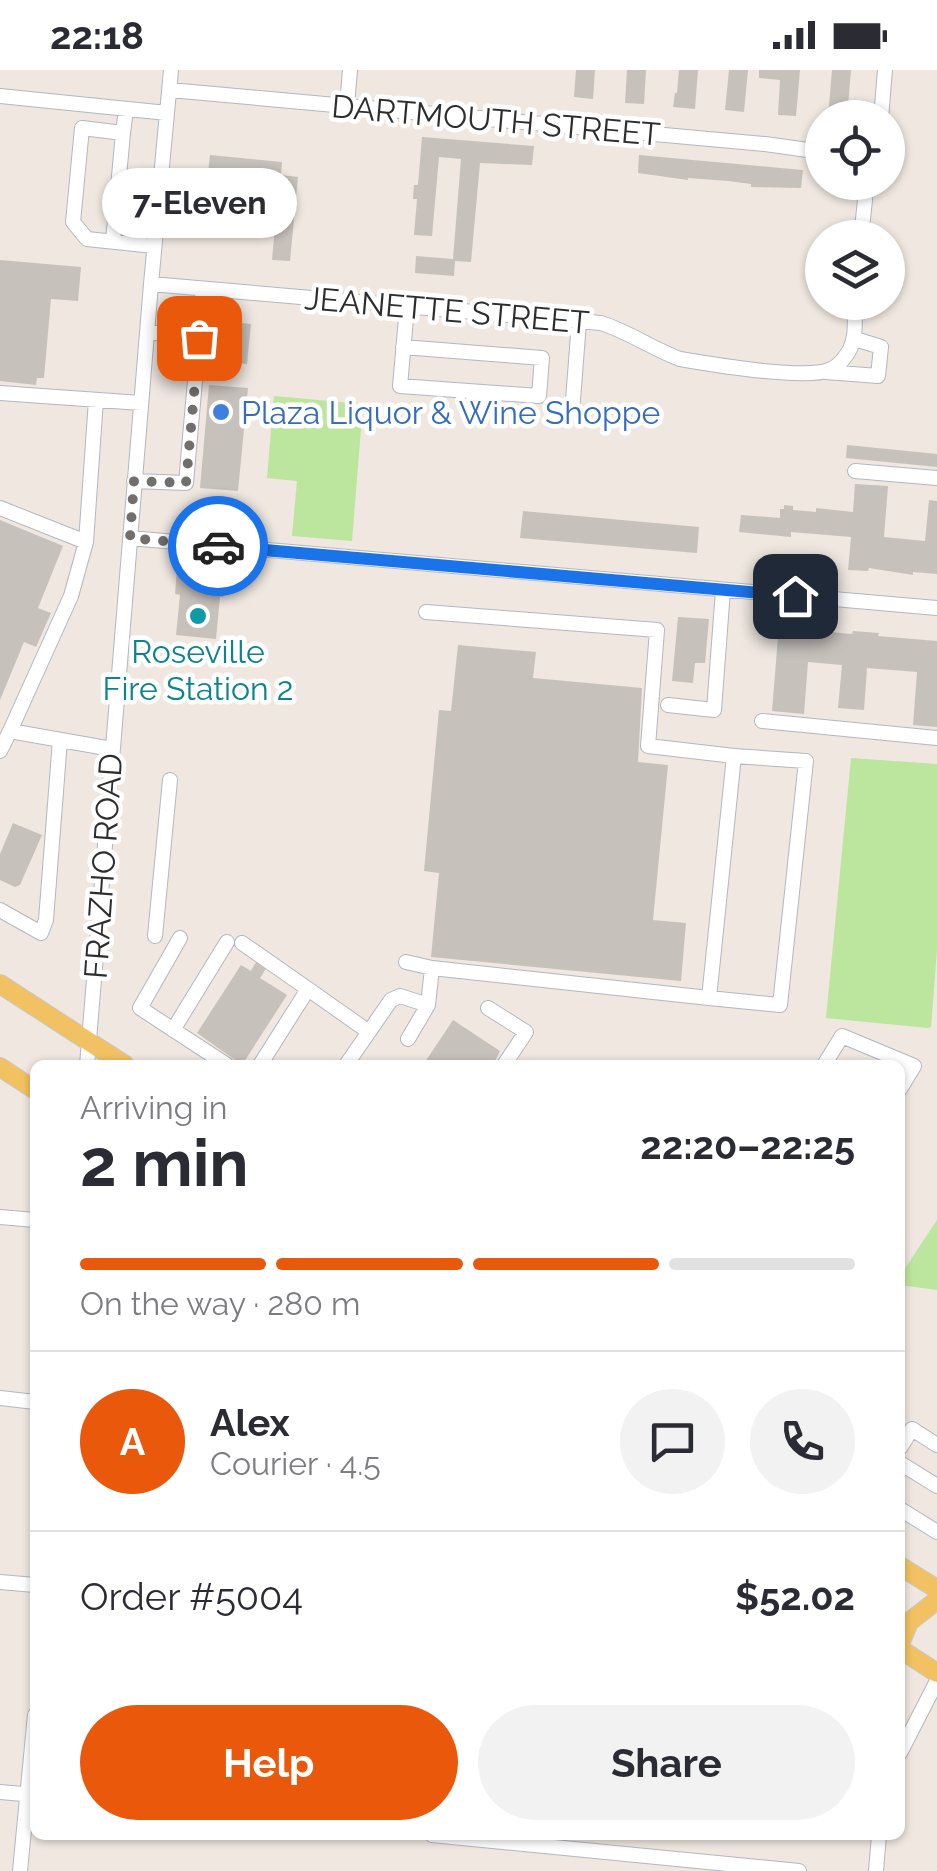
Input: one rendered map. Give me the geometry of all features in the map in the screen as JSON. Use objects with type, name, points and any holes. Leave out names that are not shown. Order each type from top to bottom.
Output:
[{"type":"main road","points":[[0,984],[117,1060]]},
{"type":"main road","points":[[0,1067],[30,1087]]},
{"type":"main road","points":[[905,1569],[937,1590]]},
{"type":"main road","points":[[905,1634],[910,1622],[937,1600]]},
{"type":"main road","points":[[905,1651],[937,1673]]},
{"type":"street","name":"FRAZHO ROAD","points":[[86,1060],[172,70]]},
{"type":"street","points":[[347,106],[350,70]]},
{"type":"street","points":[[882,100],[885,70]]},
{"type":"street","name":"DARTMOUTH STREET","points":[[170,90],[805,150]]},
{"type":"street","points":[[0,96],[167,113]]},
{"type":"street","points":[[113,242],[126,110]]},
{"type":"street","points":[[123,133],[82,128],[73,222],[87,238],[154,246]]},
{"type":"street","name":"JEANETTE STREET","points":[[151,284],[601,323],[680,359],[794,372],[832,368],[878,376],[880,347],[855,338]]},
{"type":"street","points":[[134,481],[186,483],[203,289]]},
{"type":"street","points":[[403,348],[542,358],[539,396],[400,386],[403,348],[407,307]]},
{"type":"street","points":[[832,368],[848,353],[855,338],[855,320]]},
{"type":"street","points":[[572,413],[579,322]]},
{"type":"street","points":[[147,332],[199,338]]},
{"type":"street","points":[[0,393],[141,404]]},
{"type":"street","points":[[0,751],[72,596],[86,542],[96,400]]},
{"type":"street","points":[[855,471],[937,478]]},
{"type":"street","points":[[0,508],[86,542]]},
{"type":"street","points":[[130,538],[937,608]]},
{"type":"street","points":[[668,705],[714,710],[724,590]]},
{"type":"street","points":[[406,962],[780,1005],[806,761],[648,746],[658,630],[426,612]]},
{"type":"street","points":[[762,721],[937,738]]},
{"type":"street","points":[[10,731],[112,749]]},
{"type":"street","points":[[0,910],[41,932],[46,920],[60,740]]},
{"type":"street","points":[[709,998],[734,756]]},
{"type":"street","points":[[155,936],[170,780]]},
{"type":"street","points":[[180,938],[140,1008],[218,1060]]},
{"type":"street","points":[[173,1030],[234,942]]},
{"type":"street","points":[[234,942],[244,957],[290,986],[308,989]]},
{"type":"street","points":[[234,942],[369,1032]]},
{"type":"street","points":[[408,1039],[428,1005],[432,968]]},
{"type":"street","points":[[263,1060],[308,989]]},
{"type":"street","points":[[349,1060],[391,1000],[400,996],[428,1005]]},
{"type":"street","points":[[488,1008],[526,1032],[507,1060]]},
{"type":"street","points":[[827,1060],[842,1036],[900,1060]]},
{"type":"street","points":[[870,1060],[876,1050]]},
{"type":"street","points":[[905,1062],[914,1066],[905,1081]]},
{"type":"street","points":[[0,1217],[30,1220]]},
{"type":"street","points":[[0,1398],[30,1401]]},
{"type":"street","points":[[905,1440],[912,1429],[937,1445]]},
{"type":"street","points":[[905,1467],[937,1486]]},
{"type":"street","points":[[905,1511],[937,1532]]},
{"type":"street","points":[[0,1582],[30,1585]]},
{"type":"street","points":[[905,1743],[937,1681]]},
{"type":"street","points":[[0,1792],[30,1795]]},
{"type":"street","points":[[20,1871],[30,1808]]},
{"type":"street","points":[[483,1840],[799,1871]]},
{"type":"street","points":[[876,1871],[879,1840]]},
{"type":"street","points":[[612,1871],[614,1853]]},
{"type":"green space","points":[[274,396],[363,404],[352,541],[292,536],[297,481],[267,478]]},
{"type":"green space","points":[[851,758],[937,764],[937,950],[928,1028],[826,1018]]},
{"type":"green space","points":[[937,1220],[937,1290],[905,1286],[905,1268]]},
{"type":"building","points":[[576,70],[595,70],[593,99],[574,97]]},
{"type":"building","points":[[627,70],[646,70],[644,104],[625,103]]},
{"type":"building","points":[[679,70],[698,70],[695,109],[673,107]]},
{"type":"building","points":[[729,70],[748,70],[744,112],[725,110]]},
{"type":"building","points":[[759,70],[800,70],[796,116],[778,115],[780,80],[759,78]]},
{"type":"building","points":[[832,70],[851,70],[848,100],[830,100]]},
{"type":"building","points":[[422,137],[534,146],[532,165],[480,163],[471,262],[455,261],[454,276],[415,273],[416,256],[453,259],[461,159],[439,157],[432,236],[414,235],[414,185],[418,185]]},
{"type":"building","points":[[210,155],[282,162],[281,175],[298,177],[290,261],[272,260],[279,180],[208,173]]},
{"type":"building","points":[[639,155],[803,170],[801,188],[751,187],[728,181],[638,173]]},
{"type":"building","points":[[0,260],[81,267],[78,301],[51,299],[44,378],[37,378],[36,385],[0,381]]},
{"type":"building","points":[[221,321],[251,324],[247,364],[217,361]]},
{"type":"building","points":[[209,385],[248,388],[238,491],[200,488]]},
{"type":"building","points":[[847,445],[937,454],[937,467],[846,458]]},
{"type":"building","points":[[855,484],[888,486],[884,537],[925,541],[929,500],[937,501],[937,574],[848,570],[851,537],[739,532],[741,515],[780,518],[784,505],[793,506],[793,510],[853,512]]},
{"type":"building","points":[[523,511],[699,527],[697,553],[520,538]]},
{"type":"building","points":[[0,520],[63,546],[38,608],[51,613],[36,647],[24,642],[0,700]]},
{"type":"building","name":"Roseville Fire Station 2","points":[[177,570],[199,572],[198,579],[225,581],[216,639],[176,635],[180,595],[175,594]]},
{"type":"building","points":[[678,617],[709,619],[705,663],[695,663],[693,683],[672,681]]},
{"type":"building","points":[[779,625],[937,641],[937,727],[913,725],[917,672],[867,668],[864,710],[838,708],[842,665],[808,662],[804,714],[772,711]]},
{"type":"building","points":[[458,645],[536,652],[533,678],[642,688],[638,762],[668,765],[653,920],[686,923],[681,981],[431,957],[439,873],[424,871],[439,710],[451,711]]},
{"type":"building","points":[[13,823],[42,835],[20,885],[15,887],[0,880],[0,854]]},
{"type":"building","points":[[241,965],[251,971],[255,965],[264,971],[260,978],[287,995],[245,1060],[235,1060],[197,1033]]},
{"type":"building","points":[[453,1020],[500,1051],[496,1060],[426,1060]]},
{"type":"tunnel","points":[[255,964],[265,970]]},
{"type":"way so far","points":[[199,338],[186,483],[134,481],[130,538],[218,546]]},
{"type":"place","name":"7-Eleven","points":[[199,338]]},
{"type":"place","name":"Plaza Liquor & Wine Shoppe","points":[[221,412]]},
{"type":"place","name":"Roseville Fire Station 2","points":[[198,616]]},
{"type":"route","points":[[218,546],[795,596]]}]
